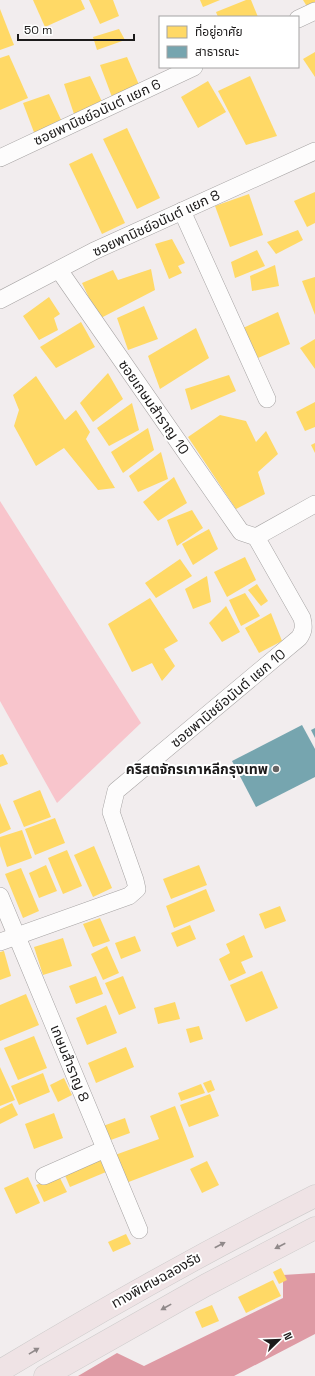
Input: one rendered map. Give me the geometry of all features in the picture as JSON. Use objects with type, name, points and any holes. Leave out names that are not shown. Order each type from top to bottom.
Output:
[{"type":"highway","name":"ทางพิเศษฉลองรัช","points":[[0,1371],[99,1312],[194,1259],[315,1196]]},
{"type":"highway","name":"ทางพิเศษฉลองรัช","points":[[45,1376],[199,1289],[315,1228]]},
{"type":"street","points":[[299,19],[315,11]]},
{"type":"street","name":"ซอยพานิชย์อนันต์ แยก 6","points":[[0,158],[192,68]]},
{"type":"street","name":"ซอยพานิชย์อนันต์ แยก 8","points":[[0,300],[94,251],[315,151]]},
{"type":"street","points":[[182,211],[267,399]]},
{"type":"street","name":"ซอยเกษมสำราญ 10","points":[[59,270],[241,532],[256,537]]},
{"type":"street","points":[[256,537],[315,504]]},
{"type":"street","name":"ซอยพานิชย์อนันต์ แยก 10","points":[[0,942],[129,896],[136,889],[135,880],[111,812],[116,791],[299,638],[303,632],[304,624],[302,618],[256,537]]},
{"type":"street","name":"เกษมสำราญ 8","points":[[0,896],[139,1230]]},
{"type":"street","points":[[44,1176],[105,1149]]},
{"type":"shaded area","points":[[0,501],[141,723],[57,803],[0,701]]},
{"type":"shaded area","points":[[315,1273],[315,1334],[234,1376],[78,1376],[117,1353],[144,1366],[283,1298],[283,1275]]},
{"type":"building: ที่อยู่อาศัย","points":[[33,0],[81,0],[85,9],[45,27]]},
{"type":"building: ที่อยู่อาศัย","points":[[89,0],[113,0],[119,16],[100,24]]},
{"type":"building: ที่อยู่อาศัย","points":[[200,0],[220,0],[203,7]]},
{"type":"building: ที่อยู่อาศัย","points":[[246,0],[251,0],[258,16],[218,16],[216,12]]},
{"type":"building: ที่อยู่อาศัย","points":[[303,0],[315,0],[315,5],[308,8]]},
{"type":"building: ที่อยู่อาศัย","points":[[0,9],[14,45],[0,50]]},
{"type":"building: ที่อยู่อาศัย","points":[[119,29],[125,40],[97,50],[93,37]]},
{"type":"building: ที่อยู่อาศัย","points":[[315,52],[315,77],[303,59]]},
{"type":"building: ที่อยู่อาศัย","points":[[9,55],[28,98],[0,110],[0,58]]},
{"type":"building: ที่อยู่อาศัย","points":[[127,57],[140,87],[112,97],[100,65]]},
{"type":"building: ที่อยู่อาศัย","points":[[90,76],[104,106],[75,117],[64,84]]},
{"type":"building: ที่อยู่อาศัย","points":[[250,76],[277,136],[246,145],[218,91]]},
{"type":"building: ที่อยู่อาศัย","points":[[208,81],[226,112],[198,128],[181,97]]},
{"type":"building: ที่อยู่อาศัย","points":[[49,94],[63,124],[35,135],[23,103]]},
{"type":"building: ที่อยู่อาศัย","points":[[127,128],[160,198],[137,209],[103,139]]},
{"type":"building: ที่อยู่อาศัย","points":[[92,153],[125,223],[102,234],[69,164]]},
{"type":"building: ที่อยู่อาศัย","points":[[315,192],[315,223],[307,227],[294,201]]},
{"type":"building: ที่อยู่อาศัย","points":[[249,194],[263,235],[230,247],[215,206]]},
{"type":"building: ที่อยู่อาศัย","points":[[298,230],[303,240],[276,254],[267,242]]},
{"type":"building: ที่อยู่อาศัย","points":[[172,239],[185,263],[178,266],[182,273],[169,279],[155,244]]},
{"type":"building: ที่อยู่อาศัย","points":[[257,250],[265,266],[235,278],[231,262]]},
{"type":"building: ที่อยู่อาศัย","points":[[275,265],[279,286],[252,291],[250,276]]},
{"type":"building: ที่อยู่อาศัย","points":[[151,269],[155,290],[99,319],[82,283],[113,270],[118,280]]},
{"type":"building: ที่อยู่อาศัย","points":[[315,277],[315,315],[302,281]]},
{"type":"building: ที่อยู่อาศัย","points":[[49,297],[60,314],[54,318],[58,330],[39,340],[23,316]]},
{"type":"building: ที่อยู่อาศัย","points":[[144,306],[158,339],[128,350],[117,318]]},
{"type":"building: ที่อยู่อาศัย","points":[[278,312],[290,344],[258,358],[241,329]]},
{"type":"building: ที่อยู่อาศัย","points":[[81,322],[95,347],[56,368],[40,347]]},
{"type":"building: ที่อยู่อาศัย","points":[[196,328],[209,358],[160,389],[148,356]]},
{"type":"building: ที่อยู่อาศัย","points":[[315,339],[315,369],[300,348]]},
{"type":"building: ที่อยู่อาศัย","points":[[108,373],[123,399],[93,422],[80,403]]},
{"type":"building: ที่อยู่อาศัย","points":[[229,375],[236,391],[191,410],[185,389]]},
{"type":"building: ที่อยู่อาศัย","points":[[36,376],[65,420],[76,410],[90,432],[86,439],[115,488],[98,490],[64,448],[36,466],[14,426],[19,410],[13,395]]},
{"type":"building: ที่อยู่อาศัย","points":[[315,402],[315,427],[305,431],[296,412]]},
{"type":"building: ที่อยู่อาศัย","points":[[132,403],[139,430],[109,446],[97,428]]},
{"type":"building: ที่อยู่อาศัย","points":[[220,415],[246,421],[256,442],[266,431],[278,454],[258,472],[265,494],[236,509],[188,437]]},
{"type":"building: ที่อยู่อาศัย","points":[[148,428],[154,450],[123,473],[111,452]]},
{"type":"building: ที่อยู่อาศัย","points":[[315,443],[315,453],[311,445]]},
{"type":"building: ที่อยู่อาศัย","points":[[161,452],[168,479],[138,492],[129,476]]},
{"type":"building: ที่อยู่อาศัย","points":[[174,477],[187,503],[158,521],[143,502]]},
{"type":"building: ที่อยู่อาศัย","points":[[192,510],[203,528],[177,546],[167,520]]},
{"type":"building: ที่อยู่อาศัย","points":[[209,529],[218,549],[193,565],[182,544]]},
{"type":"building: ที่อยู่อาศัย","points":[[245,557],[256,580],[227,597],[214,572]]},
{"type":"building: ที่อยู่อาศัย","points":[[180,559],[192,576],[156,598],[145,583]]},
{"type":"building: ที่อยู่อาศัย","points":[[207,576],[211,602],[193,609],[185,589]]},
{"type":"building: ที่อยู่อาศัย","points":[[257,584],[268,601],[261,606],[248,590]]},
{"type":"building: ที่อยู่อาศัย","points":[[245,593],[260,616],[241,626],[229,600]]},
{"type":"building: ที่อยู่อาศัย","points":[[150,598],[178,641],[164,649],[175,666],[162,681],[152,663],[132,672],[108,624]]},
{"type":"building: ที่อยู่อาศัย","points":[[226,606],[240,632],[222,642],[209,623]]},
{"type":"building: ที่อยู่อาศัย","points":[[271,613],[282,641],[259,653],[245,628]]},
{"type":"building: ที่อยู่อาศัย","points":[[3,754],[8,764],[0,767],[0,755]]},
{"type":"building: ที่อยู่อาศัย","points":[[40,790],[51,817],[24,827],[13,801]]},
{"type":"building: ที่อยู่อาศัย","points":[[0,803],[11,829],[0,834]]},
{"type":"building: ที่อยู่อาศัย","points":[[55,818],[65,843],[35,855],[25,829]]},
{"type":"building: ที่อยู่อาศัย","points":[[22,830],[32,858],[7,867],[0,846],[0,837]]},
{"type":"building: ที่อยู่อาศัย","points":[[94,846],[112,888],[93,897],[74,855]]},
{"type":"building: ที่อยู่อาศัย","points":[[67,850],[82,886],[63,894],[48,858]]},
{"type":"building: ที่อยู่อาศัย","points":[[46,865],[57,891],[39,898],[29,873]]},
{"type":"building: ที่อยู่อาศัย","points":[[199,865],[207,885],[171,899],[163,879]]},
{"type":"building: ที่อยู่อาศัย","points":[[21,868],[39,911],[23,918],[5,874]]},
{"type":"building: ที่อยู่อาศัย","points":[[206,889],[215,911],[174,928],[166,906]]},
{"type":"building: ที่อยู่อาศัย","points":[[280,906],[286,921],[265,929],[259,914]]},
{"type":"building: ที่อยู่อาศัย","points":[[100,918],[110,941],[93,947],[83,924]]},
{"type":"building: ที่อยู่อาศัย","points":[[190,925],[196,939],[177,947],[171,933]]},
{"type":"building: ที่อยู่อาศัย","points":[[244,935],[253,957],[241,962],[246,973],[229,981],[219,959],[230,953],[226,944]]},
{"type":"building: ที่อยู่อาศัย","points":[[135,936],[141,951],[121,959],[115,943]]},
{"type":"building: ที่อยู่อาศัย","points":[[63,938],[72,966],[43,975],[34,947]]},
{"type":"building: ที่อยู่อาศัย","points":[[107,946],[119,973],[103,980],[91,954]]},
{"type":"building: ที่อยู่อาศัย","points":[[4,951],[11,976],[0,980],[0,952]]},
{"type":"building: ที่อยู่อาศัย","points":[[262,971],[278,1008],[246,1022],[230,985]]},
{"type":"building: ที่อยู่อาศัย","points":[[96,976],[103,994],[76,1004],[69,986]]},
{"type":"building: ที่อยู่อาศัย","points":[[123,976],[136,1008],[119,1015],[105,983]]},
{"type":"building: ที่อยู่อาศัย","points":[[26,994],[39,1025],[0,1041],[0,1005]]},
{"type":"building: ที่อยู่อาศัย","points":[[175,1002],[180,1019],[158,1024],[154,1008]]},
{"type":"building: ที่อยู่อาศัย","points":[[106,1005],[117,1033],[87,1045],[76,1018]]},
{"type":"building: ที่อยู่อาศัย","points":[[199,1026],[203,1039],[190,1043],[186,1029]]},
{"type":"building: ที่อยู่อาศัย","points":[[34,1036],[47,1068],[18,1080],[4,1048]]},
{"type":"building: ที่อยู่อาศัย","points":[[126,1047],[134,1067],[96,1083],[88,1063]]},
{"type":"building: ที่อยู่อาศัย","points":[[0,1067],[15,1100],[0,1106]]},
{"type":"building: ที่อยู่อาศัย","points":[[43,1073],[50,1092],[19,1105],[11,1086]]},
{"type":"building: ที่อยู่อาศัย","points":[[64,1078],[72,1095],[58,1102],[50,1085]]},
{"type":"building: ที่อยู่อาศัย","points":[[211,1080],[215,1090],[208,1093],[203,1083]]},
{"type":"building: ที่อยู่อาศัย","points":[[201,1084],[205,1093],[181,1101],[178,1093]]},
{"type":"building: ที่อยู่อาศัย","points":[[210,1094],[219,1116],[189,1127],[180,1105]]},
{"type":"building: ที่อยู่อาศัย","points":[[12,1103],[18,1115],[0,1124],[0,1109]]},
{"type":"building: ที่อยู่อาศัย","points":[[175,1106],[194,1157],[126,1183],[115,1155],[159,1139],[150,1116]]},
{"type":"building: ที่อยู่อาศัย","points":[[54,1113],[63,1138],[34,1149],[25,1124]]},
{"type":"building: ที่อยู่อาศัย","points":[[125,1118],[130,1133],[108,1141],[103,1126]]},
{"type":"building: ที่อยู่อาศัย","points":[[100,1158],[106,1172],[70,1187],[64,1173]]},
{"type":"building: ที่อยู่อาศัย","points":[[207,1161],[219,1185],[202,1193],[190,1169]]},
{"type":"building: ที่อยู่อาศัย","points":[[59,1176],[67,1192],[44,1202],[36,1185]]},
{"type":"building: ที่อยู่อาศัย","points":[[28,1177],[40,1203],[16,1214],[4,1188]]},
{"type":"building: ที่อยู่อาศัย","points":[[126,1234],[131,1244],[113,1252],[108,1242]]},
{"type":"building: ที่อยู่อาศัย","points":[[281,1268],[287,1280],[279,1284],[273,1272]]},
{"type":"building: ที่อยู่อาศัย","points":[[273,1280],[281,1296],[246,1313],[238,1297]]},
{"type":"building: ที่อยู่อาศัย","points":[[212,1305],[219,1321],[202,1328],[195,1312]]},
{"type":"building: สาธารณะ","name":"คริสตจักรเกาหลีกรุงเทพ","points":[[302,725],[315,749],[315,777],[256,807],[232,761]]},
{"type":"building: สาธารณะ","points":[[315,728],[315,738],[311,730]]},
{"type":"place","name":"คริสตจักรเกาหลีกรุงเทพ","points":[[276,769]]}]
